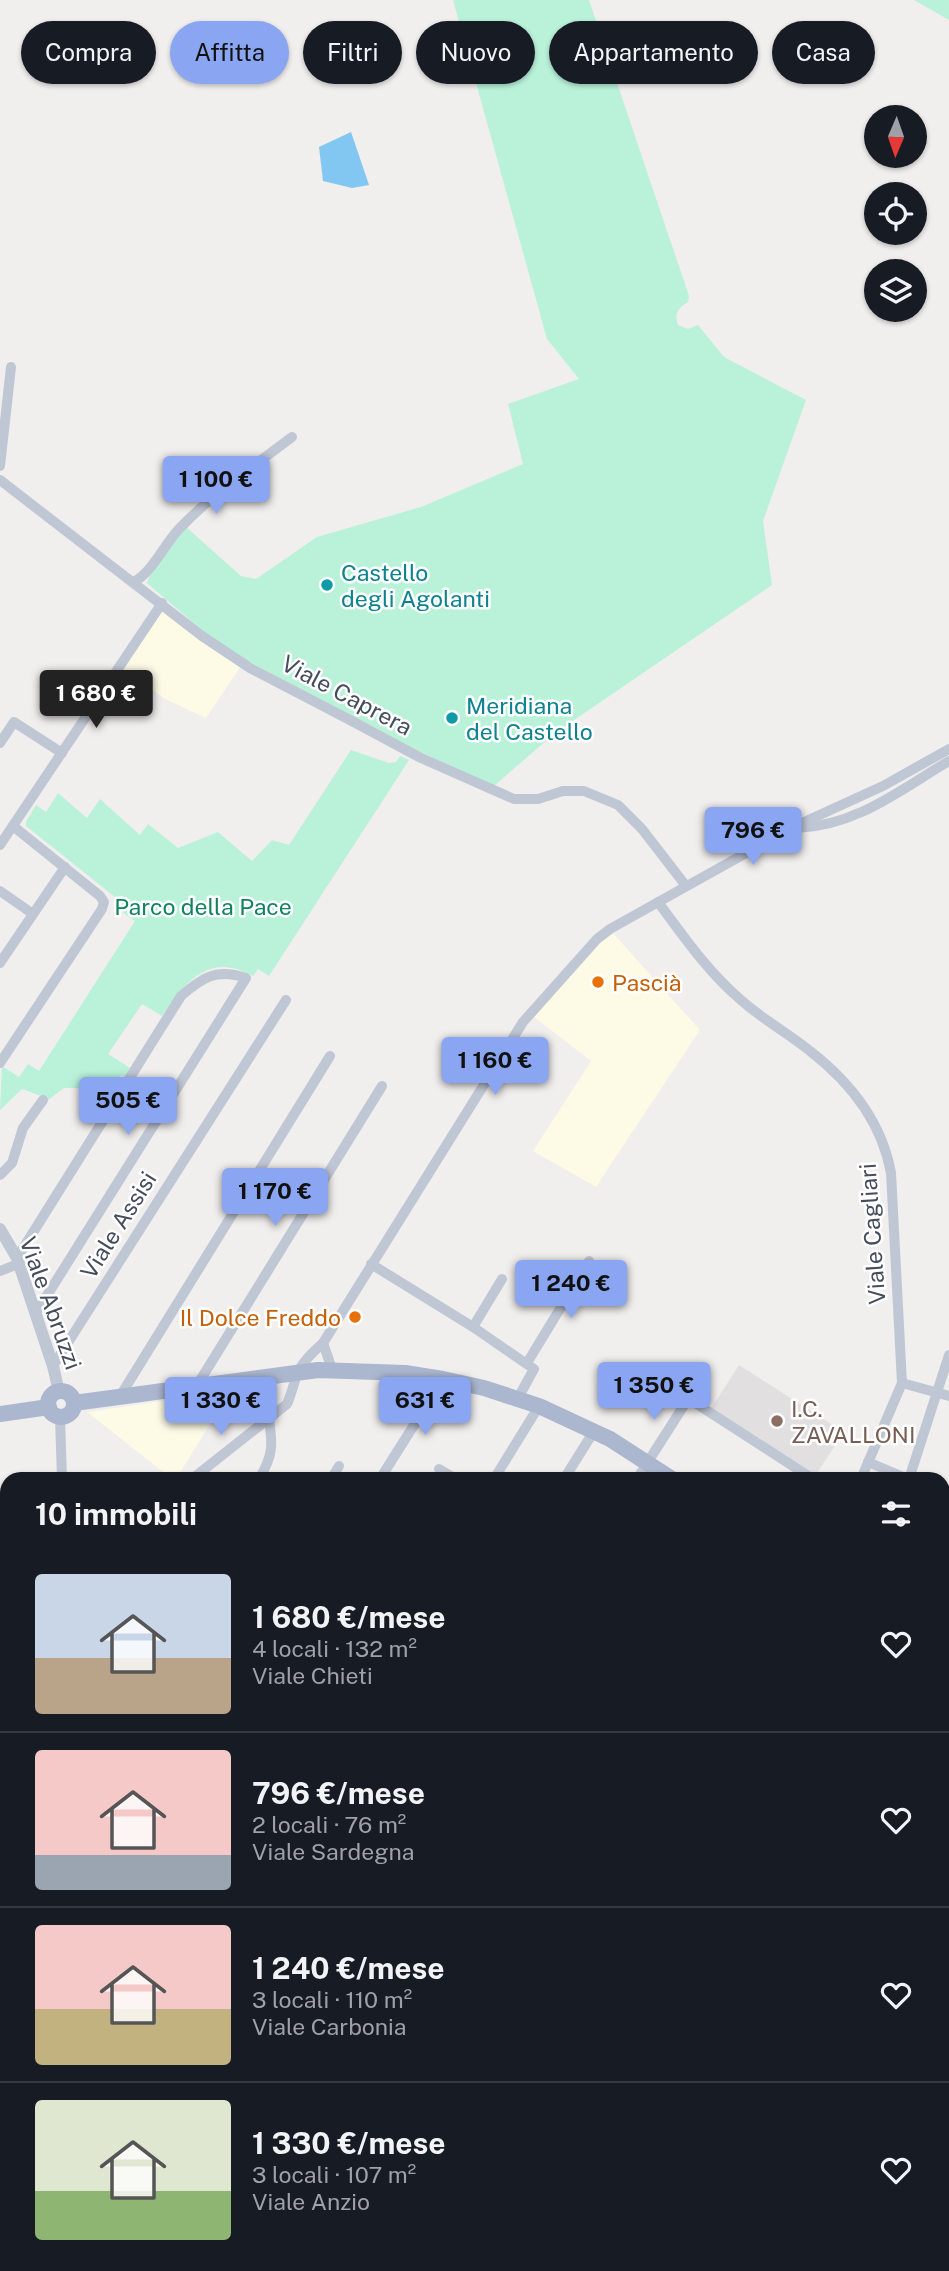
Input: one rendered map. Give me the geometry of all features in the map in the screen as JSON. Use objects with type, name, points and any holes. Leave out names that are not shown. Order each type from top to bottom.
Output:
[{"type":"main road","points":[[74,1404],[298,1372],[332,1369],[405,1373],[443,1378],[539,1406],[594,1431],[662,1472]]},
{"type":"main road","points":[[55,1412],[52,1396],[59,1392],[67,1393],[74,1404]]},
{"type":"main road","points":[[0,1414],[71,1412],[74,1404]]},
{"type":"street","points":[[0,466],[11,367]]},
{"type":"street","points":[[134,582],[146,575],[179,529],[210,500],[292,437]]},
{"type":"street","name":"Viale Caprera","points":[[0,480],[202,636],[250,668],[421,758],[514,799],[538,800],[563,791],[584,791],[618,805],[642,829],[686,886]]},
{"type":"street","points":[[1,840],[162,603]]},
{"type":"street","points":[[0,743],[14,722],[62,753]]},
{"type":"street","points":[[201,1472],[287,1404],[298,1372],[308,1357],[323,1343],[523,1022],[597,939],[610,929],[791,828],[883,786],[949,749]]},
{"type":"street","points":[[791,828],[833,824],[854,817],[949,761]]},
{"type":"street","points":[[0,1063],[102,909],[104,902],[13,826]]},
{"type":"street","points":[[0,963],[65,867]]},
{"type":"street","points":[[0,891],[33,914]]},
{"type":"street","name":"Viale Cagliari","points":[[658,902],[719,980],[742,1001],[825,1064],[860,1101],[873,1120],[886,1148],[891,1173],[902,1382],[864,1472]]},
{"type":"street","points":[[0,1271],[18,1261],[181,996],[203,979],[217,973],[232,973],[246,978],[36,1313]]},
{"type":"street","name":"Viale Assisi","points":[[53,1366],[286,1000]]},
{"type":"street","points":[[119,1398],[330,1056]]},
{"type":"street","points":[[196,1387],[382,1086]]},
{"type":"street","points":[[0,1175],[12,1163],[23,1128],[43,1100]]},
{"type":"street","name":"Viale Abruzzi","points":[[0,1229],[18,1261],[59,1392]]},
{"type":"street","points":[[527,1363],[589,1261]]},
{"type":"street","points":[[371,1264],[473,1327],[534,1369],[518,1398]]},
{"type":"street","points":[[473,1327],[502,1279]]},
{"type":"street","points":[[323,1343],[332,1369]]},
{"type":"street","points":[[911,1472],[948,1355]]},
{"type":"street","points":[[384,1472],[443,1378]]},
{"type":"street","points":[[902,1382],[949,1396]]},
{"type":"street","points":[[666,1384],[802,1472]]},
{"type":"street","points":[[641,1472],[688,1399]]},
{"type":"street","points":[[498,1472],[539,1406]]},
{"type":"street","points":[[55,1412],[61,1472]]},
{"type":"street","points":[[263,1472],[273,1445],[269,1420]]},
{"type":"street","points":[[568,1472],[594,1431]]},
{"type":"street","points":[[869,1462],[893,1472]]},
{"type":"street","points":[[335,1472],[339,1466]]},
{"type":"street","points":[[439,1469],[444,1472]]},
{"type":"shaded area","points":[[161,608],[241,666],[206,718],[165,699],[123,670]]},
{"type":"shaded area","points":[[613,933],[700,1030],[596,1187],[533,1151],[591,1061],[534,1017],[600,943]]},
{"type":"shaded area","name":"I.C. ZAVALLONI","points":[[739,1365],[844,1432],[818,1472],[809,1472],[711,1409]]},
{"type":"shaded area","points":[[231,1391],[180,1472],[163,1472],[87,1412]]},
{"type":"green space","points":[[453,0],[589,0],[596,21],[549,21],[549,84],[617,84],[689,296],[688,302],[678,311],[678,325],[688,329],[698,325],[724,357],[806,400],[763,521],[772,585],[555,733],[494,786],[405,745],[233,653],[211,638],[147,583],[151,572],[185,526],[241,576],[256,579],[317,537],[421,507],[523,464],[508,404],[579,379],[547,339],[476,84],[535,84],[535,21],[459,21]]},
{"type":"green space","points":[[914,0],[949,0],[949,20]]},
{"type":"green space","name":"Parco della Pace","points":[[351,750],[389,763],[396,762],[400,756],[409,760],[269,976],[258,969],[253,976],[232,968],[209,969],[182,989],[162,1016],[142,1004],[108,1054],[130,1068],[125,1077],[121,1075],[105,1099],[87,1088],[64,1088],[47,1101],[22,1089],[0,1110],[2,1066],[19,1077],[28,1064],[39,1071],[135,921],[116,908],[115,897],[26,826],[36,805],[46,812],[58,793],[87,818],[100,799],[140,835],[148,824],[178,848],[218,832],[252,861],[272,840],[289,845]]},
{"type":"water","points":[[351,132],[369,185],[352,188],[323,181],[319,147]]},
{"type":"place","name":"Castello degli Agolanti","points":[[327,585]]},
{"type":"place","name":"Meridiana del Castello","points":[[452,718]]},
{"type":"place","name":"Pascià","points":[[598,982]]},
{"type":"place","name":"Il Dolce Freddo","points":[[355,1317]]},
{"type":"place","name":"I.C. ZAVALLONI","points":[[777,1421]]}]
